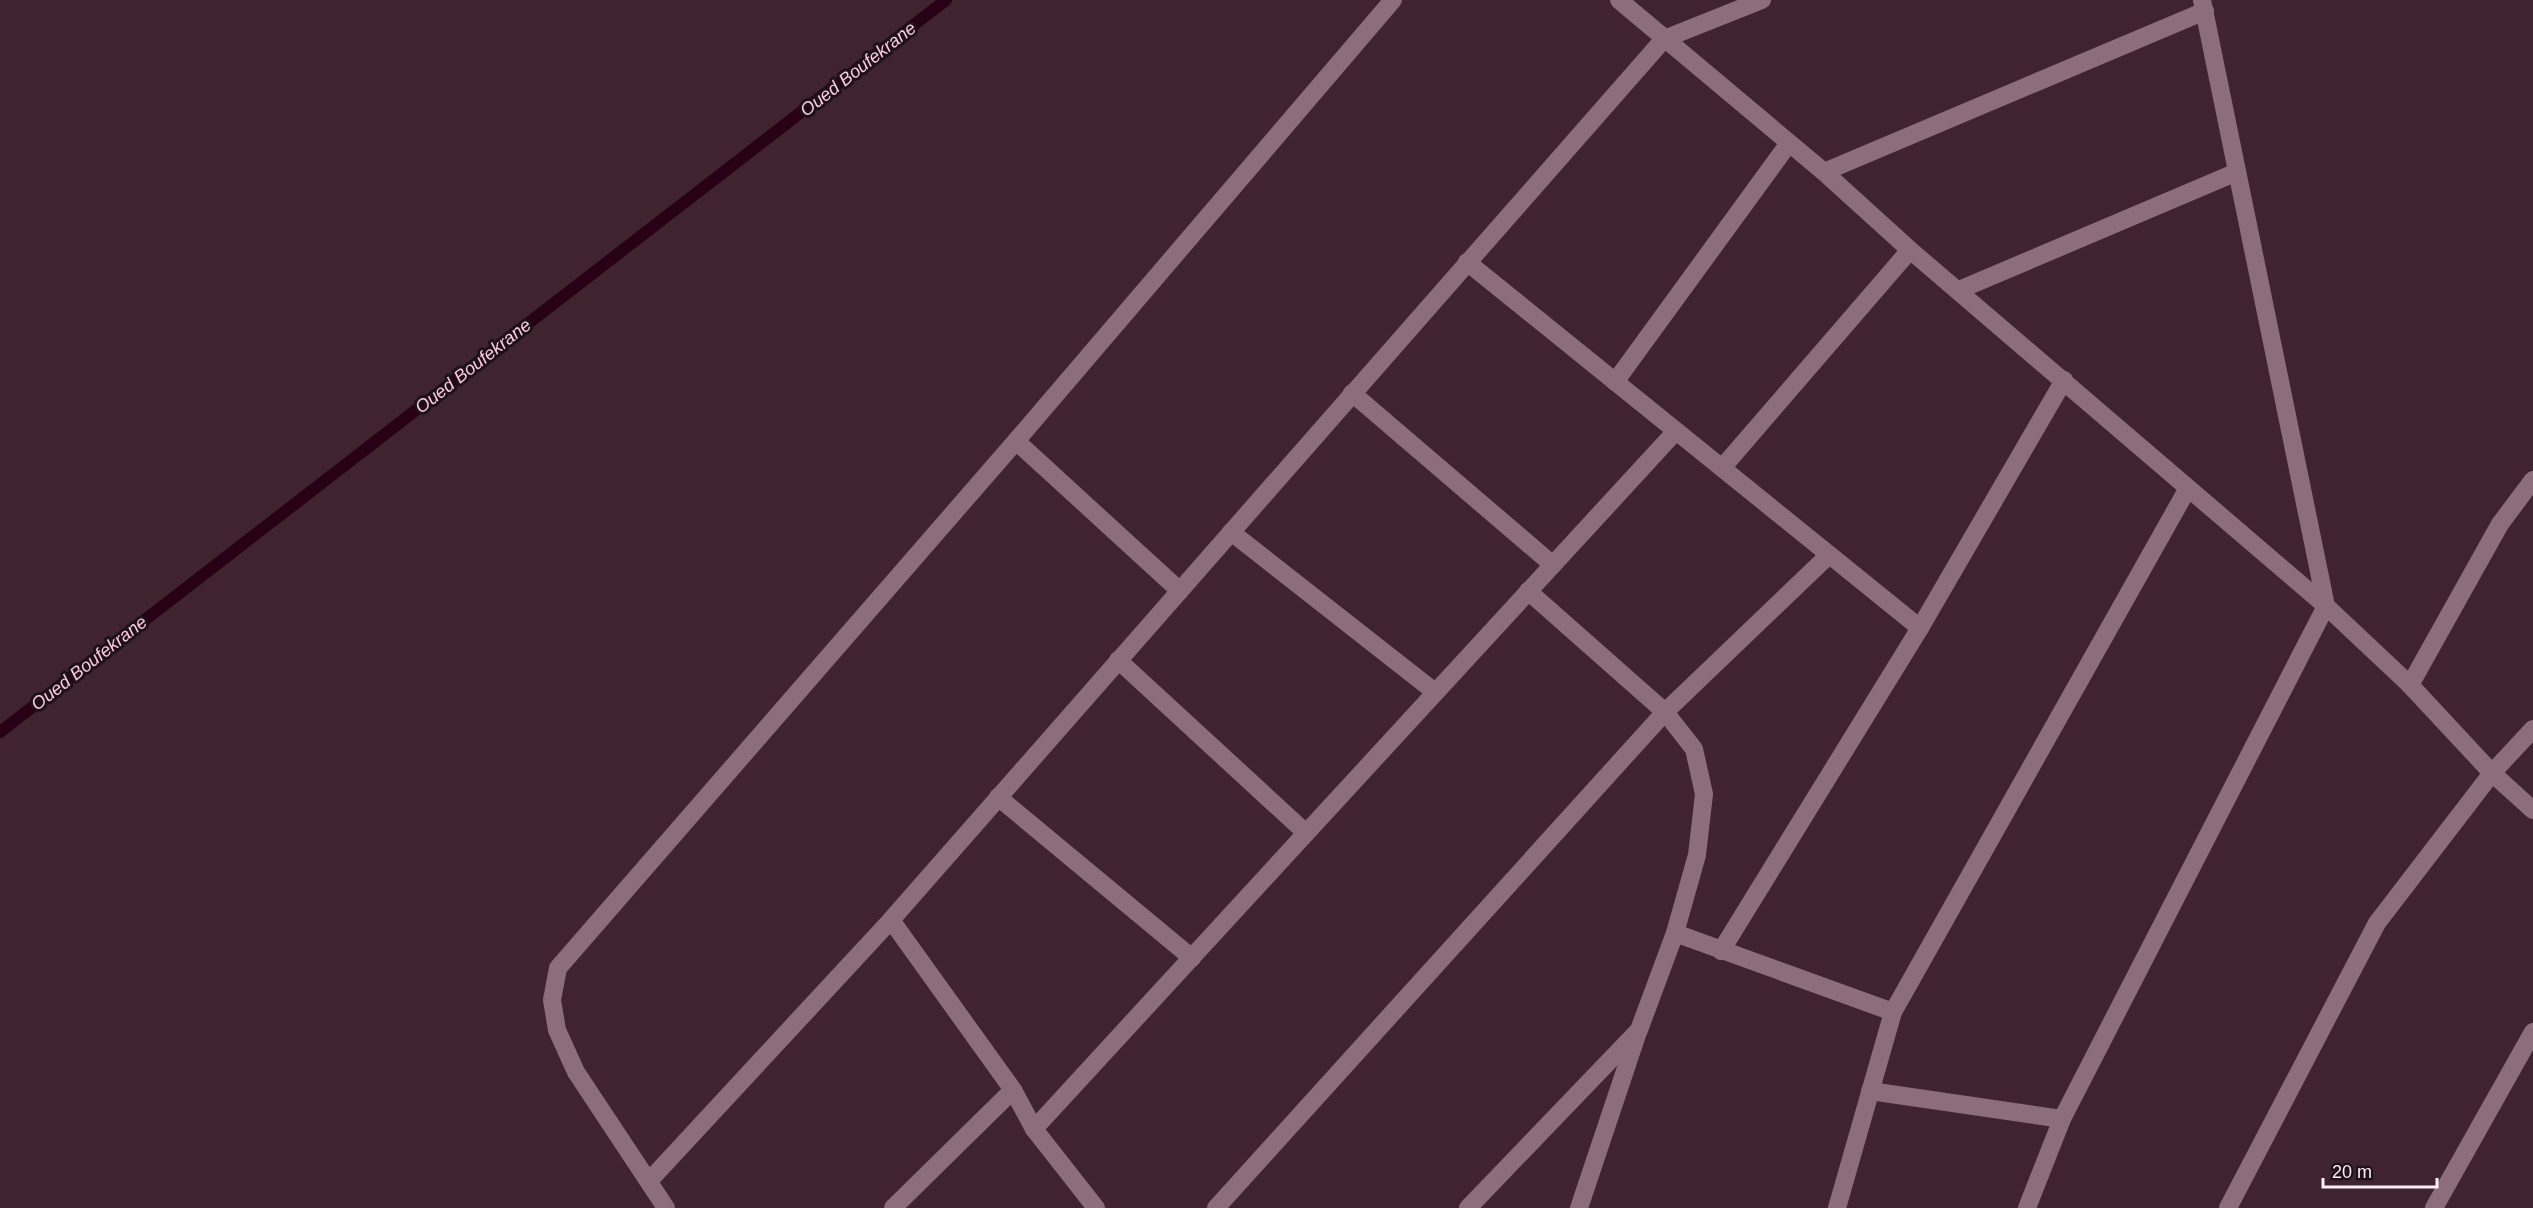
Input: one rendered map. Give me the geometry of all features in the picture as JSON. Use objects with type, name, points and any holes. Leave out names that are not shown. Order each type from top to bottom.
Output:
[{"type":"street","points":[[666,1208],[576,1072],[557,1030],[552,1000],[558,968],[1016,441],[1393,0]]},
{"type":"street","points":[[1619,0],[1824,172],[1910,250],[2326,606],[2410,685],[2492,773],[2533,810]]},
{"type":"street","points":[[649,1181],[891,920],[1664,39],[1762,0]]},
{"type":"street","points":[[1824,172],[2204,5],[2326,606],[2062,1119],[2027,1208]]},
{"type":"street","points":[[1615,382],[1789,143]]},
{"type":"street","points":[[1959,290],[2237,172]]},
{"type":"street","points":[[1722,468],[1910,250]]},
{"type":"street","points":[[1467,262],[1920,628]]},
{"type":"street","points":[[1721,951],[1920,628],[2064,380]]},
{"type":"street","points":[[1352,393],[1553,565]]},
{"type":"street","points":[[1034,1129],[1676,431]]},
{"type":"street","points":[[1016,441],[1180,591]]},
{"type":"street","points":[[2410,685],[2500,524],[2533,480]]},
{"type":"street","points":[[1837,1208],[1893,1012],[2188,488]]},
{"type":"street","points":[[1231,532],[1435,692]]},
{"type":"street","points":[[1216,1208],[1665,712],[1829,555]]},
{"type":"street","points":[[1528,591],[1665,712],[1694,749],[1704,794],[1697,855],[1675,933],[1639,1030],[1579,1208]]},
{"type":"street","points":[[1118,660],[1306,833]]},
{"type":"street","points":[[2228,1208],[2377,923],[2492,773],[2533,729]]},
{"type":"street","points":[[998,797],[1192,958]]},
{"type":"street","points":[[891,920],[1013,1090],[1034,1129],[1096,1208]]},
{"type":"street","points":[[1675,933],[1893,1012]]},
{"type":"street","points":[[1468,1208],[1639,1030]]},
{"type":"street","points":[[2434,1208],[2533,1032]]},
{"type":"street","points":[[893,1208],[1013,1090]]},
{"type":"street","points":[[1870,1091],[2062,1119]]},
{"type":"waterway","name":"Oued Boufekrane","points":[[0,732],[946,0]]}]
